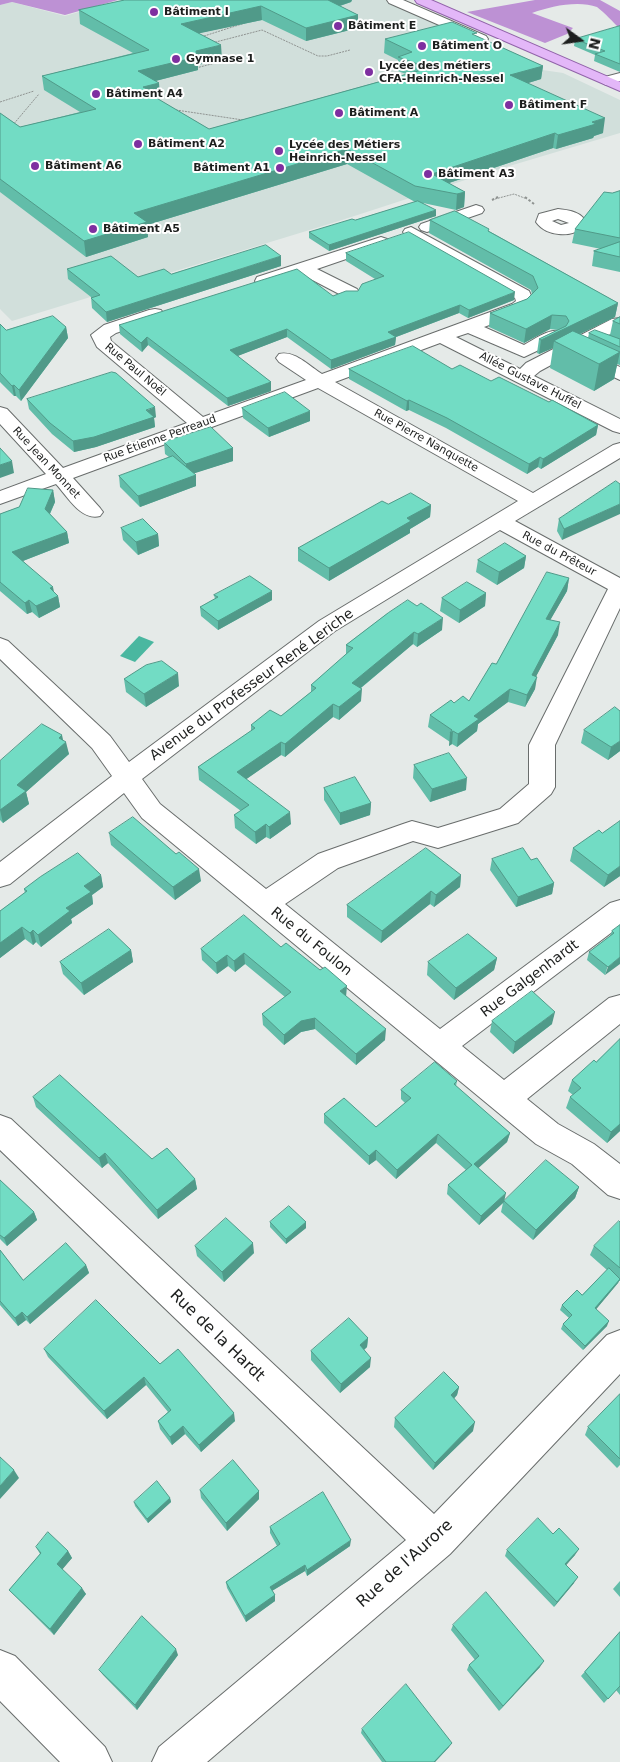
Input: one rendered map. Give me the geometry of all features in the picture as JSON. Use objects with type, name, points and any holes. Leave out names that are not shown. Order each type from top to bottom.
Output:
[{"type":"main road","points":[[417,4],[620,88]]},
{"type":"street","points":[[393,0],[417,4],[482,39]]},
{"type":"street","points":[[606,81],[620,77]]},
{"type":"street","points":[[248,285],[476,210]]},
{"type":"street","name":"Rue Étienne Perreaud","points":[[0,498],[518,308],[525,302],[523,296],[411,232]]},
{"type":"street","points":[[303,268],[351,293]]},
{"type":"street","name":"Rue Paul Noël","points":[[174,308],[110,328],[100,335],[103,343],[200,424]]},
{"type":"street","points":[[522,377],[533,367],[618,323]]},
{"type":"street","points":[[468,326],[524,352],[564,330]]},
{"type":"street","name":"Allée Gustave Huffel","points":[[440,336],[620,426]]},
{"type":"street","points":[[592,337],[613,347]]},
{"type":"street","points":[[569,349],[620,374]]},
{"type":"street","points":[[285,358],[320,380]]},
{"type":"street","name":"Rue Pierre Nanquette","points":[[320,380],[533,501]]},
{"type":"street","name":"Rue Jean Monnet","points":[[0,414],[93,512]]},
{"type":"street","name":"Avenue du Professeur René Leriche","points":[[0,877],[126,778],[327,626],[620,449]]},
{"type":"street","name":"Rue du Prêteur","points":[[499,521],[620,588]]},
{"type":"street","points":[[266,906],[279,893],[328,861],[412,831],[438,838],[509,816],[542,787],[542,745],[620,588]]},
{"type":"street","name":"Rue du Foulon","points":[[0,646],[101,742],[151,811],[547,1134],[583,1154],[620,1184]]},
{"type":"street","name":"Rue Galgenhardt","points":[[439,1046],[620,911]]},
{"type":"street","points":[[504,1099],[620,1007]]},
{"type":"street","name":"Rue de la Hardt","points":[[0,1130],[407,1516],[436,1540]]},
{"type":"street","name":"Rue de l'Aurore","points":[[174,1762],[436,1540],[620,1348]]},
{"type":"street","points":[[0,1671],[90,1762]]},
{"type":"path","points":[[193,40],[246,22]]},
{"type":"path","points":[[212,43],[262,30],[318,56],[327,56],[350,50]]},
{"type":"path","points":[[189,70],[231,59],[218,52]]},
{"type":"path","points":[[396,74],[400,73]]},
{"type":"path","points":[[0,102],[34,91]]},
{"type":"path","points":[[6,123],[12,126],[38,94]]},
{"type":"path","points":[[169,109],[247,121]]},
{"type":"path","points":[[503,195],[524,195],[535,206],[552,215]]},
{"type":"shaded area","points":[[0,0],[118,0],[65,15],[12,2],[0,5]]},
{"type":"shaded area","name":"Lycée des Métiers Heinrich-Nessel","points":[[120,0],[397,0],[529,68],[563,73],[620,100],[620,133],[12,321],[0,309],[0,5],[12,2],[65,16]]},
{"type":"shaded area","points":[[535,0],[600,0],[620,11],[620,29],[597,7],[582,4],[556,6],[532,13],[573,28],[567,34],[545,43],[467,12]]},
{"type":"shaded area","points":[[139,636],[154,642],[135,662],[120,656]]},
{"type":"building","points":[[125,0],[328,0],[358,15],[306,28],[261,6],[181,24],[221,45],[196,51],[197,57],[138,71],[159,83],[143,87],[153,92],[148,93],[209,129],[429,68],[398,57],[412,52],[385,39],[452,22],[477,33],[472,34],[543,66],[510,75],[605,118],[592,122],[596,124],[558,135],[555,133],[432,174],[465,192],[457,194],[415,186],[347,149],[134,213],[147,222],[84,241],[0,179],[0,113],[20,127],[96,109],[42,76],[149,50],[79,10]]},
{"type":"building","points":[[620,26],[620,64],[595,54],[605,51],[575,39]]},
{"type":"building","points":[[620,191],[620,238],[575,229],[604,192]]},
{"type":"building","points":[[418,201],[436,210],[329,245],[309,232],[352,219],[355,220]]},
{"type":"building","points":[[455,211],[618,303],[541,340],[539,339],[566,326],[569,321],[566,316],[552,315],[526,329],[490,313],[527,299],[538,288],[533,276],[430,220]]},
{"type":"building","points":[[409,232],[515,292],[469,310],[460,305],[388,332],[396,337],[331,360],[287,329],[230,350],[271,382],[227,398],[147,337],[141,343],[119,325],[297,269],[333,296],[346,291],[358,291],[362,284],[384,276],[346,253]]},
{"type":"building","points":[[620,242],[620,257],[594,251]]},
{"type":"building","points":[[266,245],[281,256],[106,312],[91,298],[100,295],[67,269],[111,256],[138,277],[164,269],[171,274]]},
{"type":"building","points":[[53,316],[66,327],[19,390],[14,385],[12,386],[0,373],[0,324],[6,330]]},
{"type":"building","points":[[620,317],[620,324],[613,321]]},
{"type":"building","points":[[595,330],[620,339],[620,347],[589,333]]},
{"type":"building","points":[[573,331],[620,352],[599,364],[554,341]]},
{"type":"building","points":[[413,346],[452,369],[460,365],[491,381],[499,377],[549,402],[552,400],[598,425],[543,459],[540,457],[529,464],[447,418],[409,400],[407,401],[349,369]]},
{"type":"building","points":[[112,372],[116,373],[155,407],[146,410],[154,417],[94,437],[73,441],[50,423],[27,399]]},
{"type":"building","points":[[285,392],[310,411],[268,428],[242,408]]},
{"type":"building","points":[[211,427],[233,448],[186,464],[164,442]]},
{"type":"building","points":[[0,448],[12,461],[0,465]]},
{"type":"building","points":[[173,456],[196,475],[138,496],[119,476]]},
{"type":"building","points":[[616,481],[620,484],[620,504],[564,529],[559,519]]},
{"type":"building","points":[[28,488],[53,490],[45,509],[67,532],[12,552],[53,587],[50,588],[58,596],[36,606],[29,600],[25,603],[0,582],[0,514],[19,507]]},
{"type":"building","points":[[411,493],[431,505],[407,518],[411,521],[329,568],[298,548],[382,501],[388,504]]},
{"type":"building","points":[[143,519],[158,534],[136,542],[121,528]]},
{"type":"building","points":[[505,543],[526,556],[499,572],[478,560]]},
{"type":"building","points":[[547,572],[569,578],[546,619],[560,622],[532,675],[537,677],[527,695],[510,689],[474,716],[479,719],[458,734],[453,731],[450,733],[452,730],[430,715],[451,700],[454,703],[463,696],[469,701],[492,663],[496,664]]},
{"type":"building","points":[[250,576],[272,591],[218,621],[200,607],[218,597],[214,595]]},
{"type":"building","points":[[467,582],[486,593],[460,610],[442,598]]},
{"type":"building","points":[[408,600],[417,606],[421,603],[443,618],[418,634],[414,632],[352,683],[362,689],[339,707],[333,704],[285,744],[281,742],[237,772],[290,812],[269,827],[266,824],[255,832],[234,815],[249,805],[198,767],[255,728],[251,725],[270,710],[281,716],[316,688],[311,685],[353,648],[346,645]]},
{"type":"building","points":[[162,661],[178,673],[144,694],[124,679],[146,665]]},
{"type":"building","points":[[615,707],[620,711],[620,741],[611,747],[584,730]]},
{"type":"building","points":[[42,724],[62,735],[59,738],[66,742],[17,785],[26,791],[0,810],[0,761]]},
{"type":"building","points":[[449,753],[467,778],[432,789],[414,765]]},
{"type":"building","points":[[355,777],[371,803],[340,813],[324,788]]},
{"type":"building","points":[[133,817],[176,854],[179,852],[199,869],[173,887],[109,833]]},
{"type":"building","points":[[620,821],[620,866],[608,875],[573,848],[599,830],[602,833]]},
{"type":"building","points":[[426,848],[461,875],[436,895],[431,891],[382,931],[347,905]]},
{"type":"building","points":[[523,848],[531,860],[537,858],[554,883],[518,897],[492,859]]},
{"type":"building","points":[[78,853],[101,875],[84,886],[91,892],[66,908],[70,911],[38,935],[33,930],[30,933],[22,927],[0,943],[0,911],[27,891],[24,889],[40,877]]},
{"type":"building","points":[[244,915],[281,947],[286,943],[320,970],[325,967],[347,986],[340,991],[386,1029],[356,1054],[315,1018],[301,1021],[284,1035],[262,1014],[291,992],[244,953],[234,961],[227,955],[216,963],[201,949]]},
{"type":"building","points":[[620,925],[620,957],[608,967],[589,952],[614,933],[612,931]]},
{"type":"building","points":[[109,929],[131,950],[81,983],[60,962]]},
{"type":"building","points":[[468,934],[497,958],[456,988],[428,962]]},
{"type":"building","points":[[532,991],[555,1012],[515,1042],[492,1021]]},
{"type":"building","points":[[620,1039],[620,1124],[611,1132],[570,1097],[581,1088],[572,1080],[594,1060],[596,1062]]},
{"type":"building","points":[[435,1062],[457,1081],[454,1084],[510,1133],[474,1164],[506,1193],[481,1216],[448,1185],[472,1165],[438,1134],[397,1170],[376,1150],[369,1156],[324,1114],[344,1098],[376,1127],[411,1098],[401,1090]]},
{"type":"building","points":[[60,1075],[152,1159],[167,1148],[195,1179],[157,1210],[105,1153],[99,1158],[33,1097]]},
{"type":"building","points":[[546,1160],[579,1187],[536,1230],[504,1201]]},
{"type":"building","points":[[0,1180],[34,1212],[4,1238],[0,1235]]},
{"type":"building","points":[[289,1206],[306,1222],[286,1239],[270,1222]]},
{"type":"building","points":[[226,1218],[253,1243],[222,1272],[195,1246]]},
{"type":"building","points":[[620,1222],[620,1268],[594,1246]]},
{"type":"building","points":[[66,1243],[86,1265],[27,1317],[22,1312],[15,1318],[0,1301],[0,1250],[23,1280]]},
{"type":"building","points":[[609,1268],[620,1279],[595,1308],[609,1321],[585,1346],[563,1324],[572,1315],[562,1305],[577,1290],[582,1295]]},
{"type":"building","points":[[96,1300],[160,1364],[178,1349],[234,1413],[199,1445],[183,1426],[170,1437],[158,1421],[171,1410],[144,1377],[104,1411],[44,1349]]},
{"type":"building","points":[[349,1318],[368,1338],[360,1345],[371,1358],[341,1384],[311,1351]]},
{"type":"building","points":[[444,1372],[459,1387],[451,1395],[475,1422],[435,1463],[395,1418]]},
{"type":"building","points":[[620,1394],[620,1459],[588,1427]]},
{"type":"building","points":[[0,1457],[14,1470],[0,1486]]},
{"type":"building","points":[[233,1460],[259,1491],[226,1523],[200,1490]]},
{"type":"building","points":[[157,1481],[170,1498],[147,1519],[134,1502]]},
{"type":"building","points":[[323,1492],[351,1540],[307,1570],[305,1565],[270,1587],[275,1595],[245,1616],[226,1582],[280,1544],[270,1527]]},
{"type":"building","points":[[538,1518],[553,1534],[559,1528],[579,1549],[565,1564],[578,1577],[557,1602],[507,1550]]},
{"type":"building","points":[[48,1532],[68,1551],[57,1564],[82,1588],[50,1629],[9,1590],[41,1553],[36,1547]]},
{"type":"building","points":[[486,1592],[544,1661],[503,1706],[469,1665],[479,1656],[453,1625]]},
{"type":"building","points":[[142,1616],[176,1649],[135,1705],[99,1670]]},
{"type":"building","points":[[620,1632],[620,1686],[608,1699],[585,1672]]},
{"type":"building","points":[[406,1684],[452,1743],[434,1762],[386,1762],[362,1729]]},
{"type":"place","name":"Bâtiment I","points":[[154,12]]},
{"type":"place","name":"Bâtiment E","points":[[338,26]]},
{"type":"place","name":"Bâtiment O","points":[[422,46]]},
{"type":"place","name":"Gymnase 1","points":[[176,59]]},
{"type":"place","name":"Lycée des métiers CFA-Heinrich-Nessel","points":[[369,72]]},
{"type":"place","name":"Bâtiment A4","points":[[96,94]]},
{"type":"place","name":"Bâtiment F","points":[[509,105]]},
{"type":"place","name":"Bâtiment A","points":[[339,113]]},
{"type":"place","name":"Bâtiment A2","points":[[138,144]]},
{"type":"place","name":"Lycée des Métiers Heinrich-Nessel","points":[[279,151]]},
{"type":"place","name":"Bâtiment A6","points":[[35,166]]},
{"type":"place","name":"Bâtiment A1","points":[[280,168]]},
{"type":"place","name":"Bâtiment A3","points":[[428,174]]},
{"type":"place","name":"Bâtiment A5","points":[[93,229]]}]
